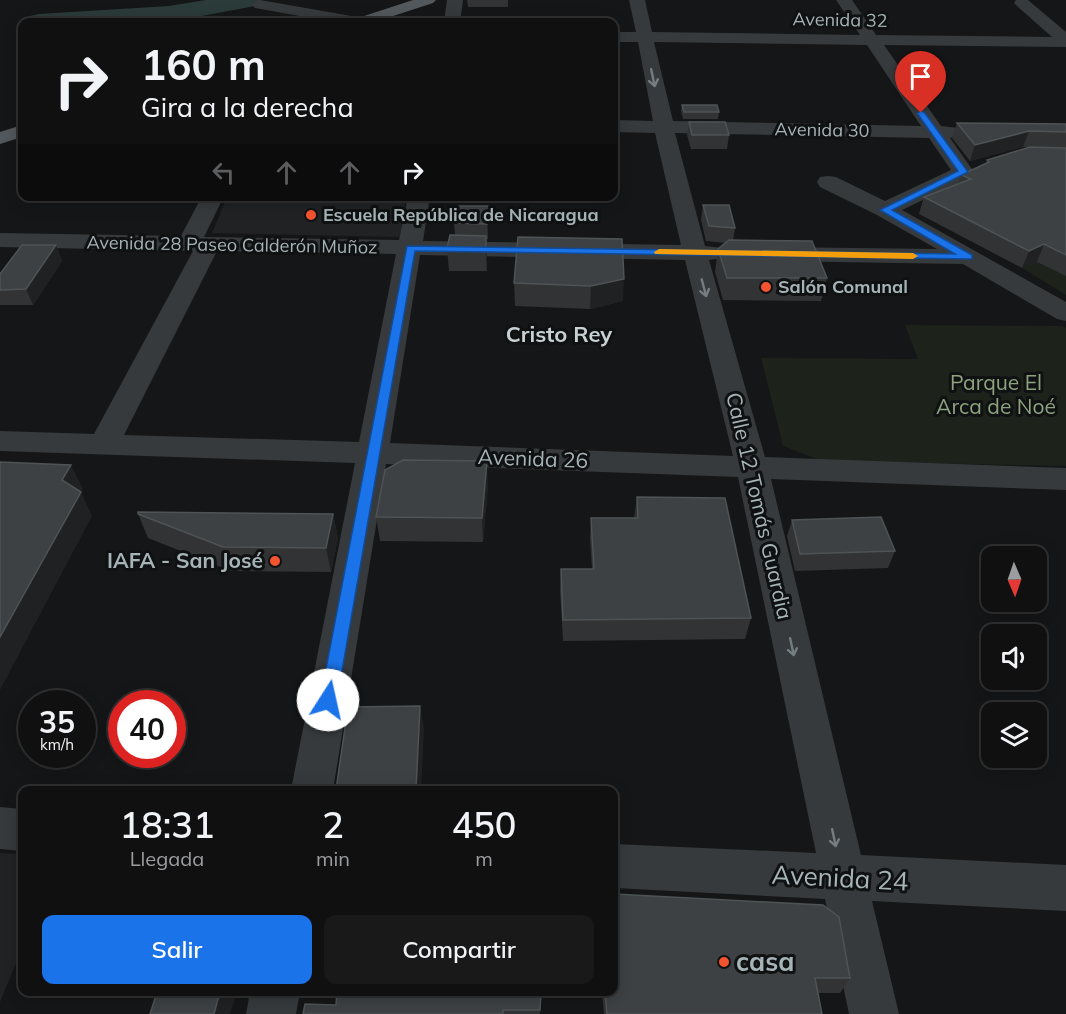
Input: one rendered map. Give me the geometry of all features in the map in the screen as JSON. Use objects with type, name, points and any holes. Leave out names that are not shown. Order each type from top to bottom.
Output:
[{"type":"main road","points":[[372,18],[428,0]]},
{"type":"main road","points":[[0,138],[18,132]]},
{"type":"street","points":[[453,18],[455,0]]},
{"type":"street","name":"Calle 12 Tomás Guardia","points":[[637,0],[664,127],[695,253],[752,467],[874,1014]]},
{"type":"street","points":[[841,0],[934,131],[973,169],[885,210]]},
{"type":"street","points":[[1022,3],[1066,41]]},
{"type":"street","points":[[260,5],[336,18]]},
{"type":"street","name":"Avenida 32","points":[[618,37],[1066,41]]},
{"type":"street","name":"Avenida 30","points":[[618,126],[969,132]]},
{"type":"street","points":[[828,182],[885,210],[1066,313]]},
{"type":"street","points":[[103,445],[199,244],[212,201]]},
{"type":"street","points":[[313,786],[418,201]]},
{"type":"street","name":"Avenida 28 Paseo Calderón Muñoz","points":[[0,240],[968,257]]},
{"type":"street","name":"Avenida 26","points":[[0,441],[1066,479]]},
{"type":"street","points":[[0,828],[18,830]]},
{"type":"street","name":"Avenida 24","points":[[618,866],[843,879],[1066,888]]},
{"type":"street","points":[[271,1014],[274,996]]},
{"type":"shaded area","name":"Escuela República de Nicaragua","points":[[225,201],[405,201],[400,237],[212,233]]},
{"type":"shaded area","points":[[0,853],[18,854],[18,959],[0,1002]]},
{"type":"green space","points":[[1053,255],[1066,276],[1066,295],[1022,268]]},
{"type":"green space","name":"Parque El Arca de Noé","points":[[905,325],[1063,326],[1066,328],[1066,466],[822,461],[783,446],[761,358],[918,359]]},
{"type":"building","points":[[682,105],[717,105],[719,112],[684,112]]},
{"type":"building","points":[[689,122],[725,122],[729,135],[692,135]]},
{"type":"building","points":[[957,123],[1066,124],[1066,132],[1029,131],[975,145]]},
{"type":"building","points":[[1030,147],[1066,148],[1066,255],[1044,244],[1029,251],[924,197],[971,179],[961,175],[989,162],[987,160]]},
{"type":"building","points":[[703,205],[729,205],[735,228],[709,226]]},
{"type":"building","points":[[458,206],[488,206],[487,224],[454,223]]},
{"type":"building","points":[[450,235],[486,236],[486,249],[447,248]]},
{"type":"building","points":[[518,237],[622,239],[624,279],[591,286],[514,283]]},
{"type":"building","points":[[729,240],[812,241],[827,278],[727,278],[718,249]]},
{"type":"building","points":[[22,245],[56,245],[26,289],[0,290],[0,274]]},
{"type":"building","points":[[403,460],[487,461],[482,518],[376,517],[385,470]]},
{"type":"building","points":[[0,462],[71,465],[62,480],[81,492],[0,637]]},
{"type":"building","points":[[637,497],[725,498],[751,618],[563,620],[561,569],[594,569],[591,518],[638,518]]},
{"type":"building","points":[[138,512],[333,514],[326,548],[223,547],[138,514]]},
{"type":"building","points":[[881,517],[895,551],[800,554],[792,520]]},
{"type":"building","points":[[420,706],[416,786],[337,786],[348,707]]},
{"type":"building","name":"casa","points":[[618,894],[823,905],[839,917],[850,978],[815,978],[822,1014],[607,1014],[605,996],[618,996]]},
{"type":"building","points":[[156,996],[219,996],[214,1014],[150,1014]]},
{"type":"building","points":[[337,996],[541,996],[540,1010],[503,1010],[503,1014],[303,1014],[305,1004],[336,1005]]},
{"type":"waterway","points":[[104,18],[169,14],[250,0]]},
{"type":"slow traffic","points":[[659,252],[913,256]]},
{"type":"place","name":"Escuela República de Nicaragua","points":[[311,215]]},
{"type":"place","name":"Salón Comunal","points":[[766,287]]},
{"type":"place","name":"IAFA - San José","points":[[275,561]]},
{"type":"place","name":"casa","points":[[724,962]]},
{"type":"district","name":"Cristo Rey","points":[[559,334]]},
{"type":"route","points":[[328,700],[411,248],[968,257],[885,210],[963,172],[921,113]]}]
